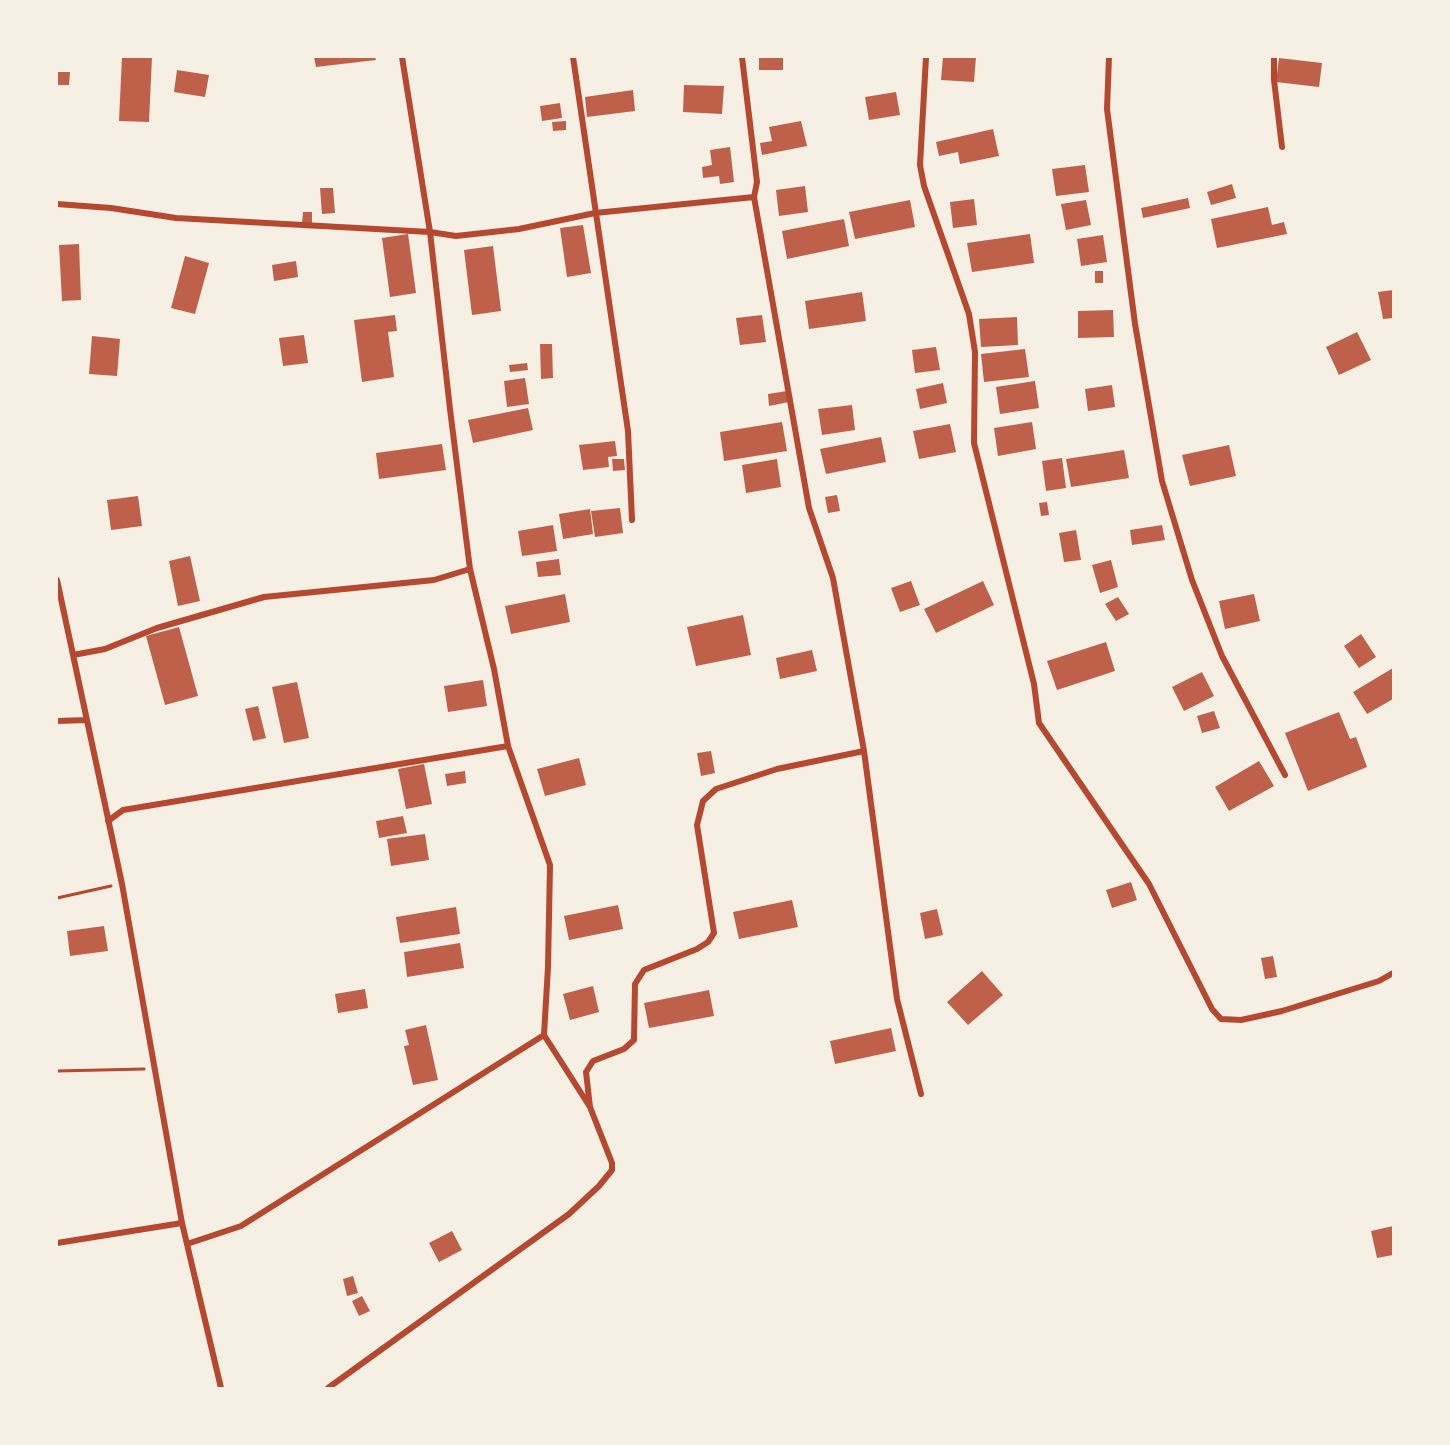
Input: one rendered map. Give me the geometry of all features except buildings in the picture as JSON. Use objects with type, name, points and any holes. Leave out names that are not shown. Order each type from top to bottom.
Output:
[{"type":"street","points":[[328,1388],[569,1214],[599,1186],[612,1170],[612,1162],[590,1107],[544,1035],[550,865],[508,746],[494,669],[470,569],[430,232],[402,57]]},
{"type":"street","points":[[573,57],[628,430],[632,520]]},
{"type":"street","points":[[742,57],[757,182],[754,197],[809,508],[833,578],[864,752],[897,999],[921,1094]]},
{"type":"street","points":[[926,57],[920,165],[924,186],[969,314],[975,352],[974,443],[1035,684],[1039,723],[1149,884],[1212,1009],[1221,1019],[1241,1020],[1282,1011],[1379,981],[1393,973]]},
{"type":"street","points":[[1109,57],[1107,109],[1135,324],[1162,481],[1191,580],[1222,656],[1286,775]]},
{"type":"street","points":[[1274,57],[1274,80],[1282,147]]},
{"type":"street","points":[[57,204],[111,208],[176,218],[430,232],[456,236],[508,230],[595,213],[754,197]]},
{"type":"street","points":[[73,655],[105,649],[157,628],[264,597],[434,580],[470,569]]},
{"type":"street","points":[[57,580],[122,884],[182,1222],[221,1388]]},
{"type":"street","points":[[57,721],[87,720]]},
{"type":"street","points":[[108,821],[123,810],[508,746]]},
{"type":"street","points":[[590,1107],[586,1072],[593,1061],[624,1049],[634,1040],[635,984],[644,970],[697,949],[708,942],[714,933],[697,825],[703,801],[717,789],[777,769],[864,752]]},
{"type":"street","points":[[187,1244],[241,1226],[544,1035]]},
{"type":"street","points":[[57,1243],[182,1222]]},
{"type":"path","points":[[57,898],[122,884]]},
{"type":"path","points":[[57,1071],[154,1069]]}]
